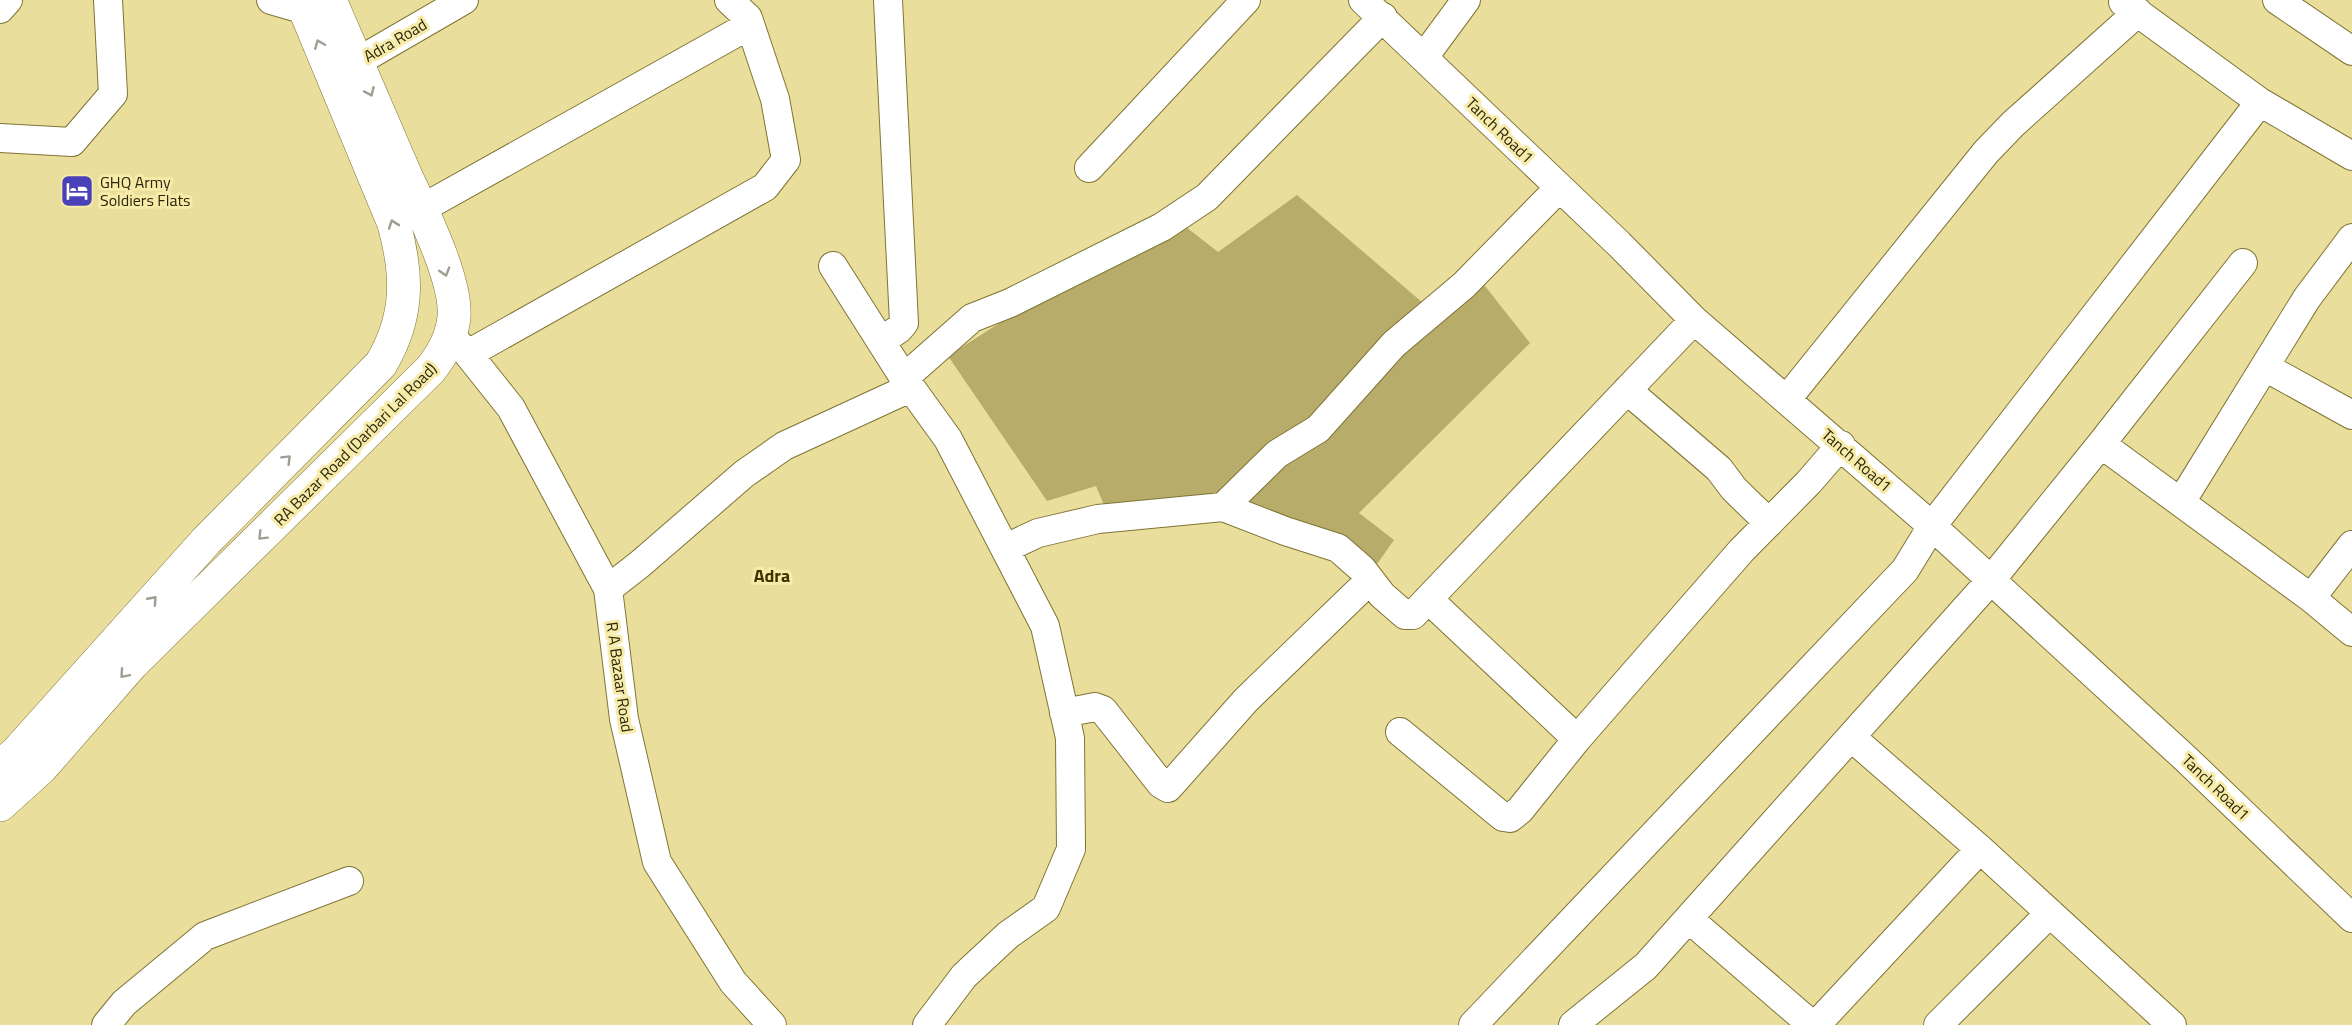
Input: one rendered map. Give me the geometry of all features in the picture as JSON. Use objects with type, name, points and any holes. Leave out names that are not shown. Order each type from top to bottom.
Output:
[{"type":"main road","name":"RA Bazar Road (Darbari Lal Road)","points":[[0,805],[41,768],[132,664],[430,370],[443,354],[459,345],[452,294],[439,250],[357,62],[312,4]]},
{"type":"main road","points":[[0,767],[16,753],[206,541],[381,364],[398,332],[404,285],[402,254],[397,234],[312,4]]},
{"type":"street","points":[[0,9],[8,0]]},
{"type":"street","points":[[0,138],[72,142],[113,94],[108,0]]},
{"type":"street","points":[[271,0],[312,4]]},
{"type":"street","name":"Adra Road","points":[[357,62],[464,0]]},
{"type":"street","points":[[459,345],[765,187],[786,160],[775,99],[748,18],[729,0]]},
{"type":"street","points":[[881,341],[904,323],[888,0]]},
{"type":"street","points":[[1089,168],[1246,0]]},
{"type":"street","points":[[1424,57],[1466,0]]},
{"type":"street","points":[[2277,0],[2352,51]]},
{"type":"street","points":[[1787,399],[1986,152],[2130,6],[2260,102],[2352,156]]},
{"type":"street","points":[[608,589],[744,474],[784,446],[907,383],[972,318],[1010,303],[1162,226],[1207,196],[1373,8]]},
{"type":"street","name":"Tanch Road1","points":[[1373,8],[1619,244],[1694,320],[1932,526],[2186,758],[2352,918]]},
{"type":"street","points":[[421,209],[750,25]]},
{"type":"street","points":[[1473,1025],[1905,570],[1932,526],[2260,102]]},
{"type":"street","points":[[1223,507],[1277,454],[1318,429],[1394,344],[1464,285],[1559,188]]},
{"type":"street","points":[[2181,502],[2307,298],[2352,238]]},
{"type":"street","points":[[1573,1025],[1646,966],[1991,580],[2243,263]]},
{"type":"street","points":[[833,266],[907,383],[948,439],[1006,548],[1045,626],[1070,738],[1071,849],[1046,908],[1008,935],[972,969],[927,1025]]},
{"type":"street","points":[[1006,548],[1038,533],[1098,519],[1223,507],[1338,548],[1382,595],[1405,615],[1413,615],[1694,320]]},
{"type":"street","name":"R A Bazaar Road","points":[[459,345],[511,408],[608,589],[624,719],[657,861],[733,982],[772,1025]]},
{"type":"street","points":[[2265,367],[2352,415]]},
{"type":"street","points":[[1627,390],[1719,469],[1734,489],[1769,523]]},
{"type":"street","points":[[2101,444],[2311,598],[2352,632]]},
{"type":"street","points":[[1400,732],[1503,817],[1510,818],[1520,810],[1577,739],[1741,551],[1841,445]]},
{"type":"street","points":[[2311,598],[2352,545]]},
{"type":"street","points":[[1064,713],[1095,706],[1103,710],[1161,784],[1168,788],[1246,700],[1370,580]]},
{"type":"street","points":[[1428,599],[1577,739]]},
{"type":"street","points":[[0,747],[58,704]]},
{"type":"street","points":[[1851,737],[2050,913],[2160,1022]]},
{"type":"street","points":[[1689,919],[1814,1025],[1980,849]]},
{"type":"street","points":[[106,1025],[124,1003],[205,936],[349,881]]},
{"type":"street","points":[[1938,1025],[2050,913]]},
{"type":"shaded area","points":[[1297,195],[1423,303],[1313,425],[1215,501],[1106,510],[1096,486],[1047,501],[948,356],[1023,308],[1186,227],[1218,252]]},
{"type":"shaded area","points":[[1481,281],[1530,343],[1359,513],[1394,540],[1377,564],[1243,505]]},
{"type":"place","name":"GHQ Army Soldiers Flats","points":[[77,191]]},
{"type":"district","name":"Adra","points":[[772,575]]}]
